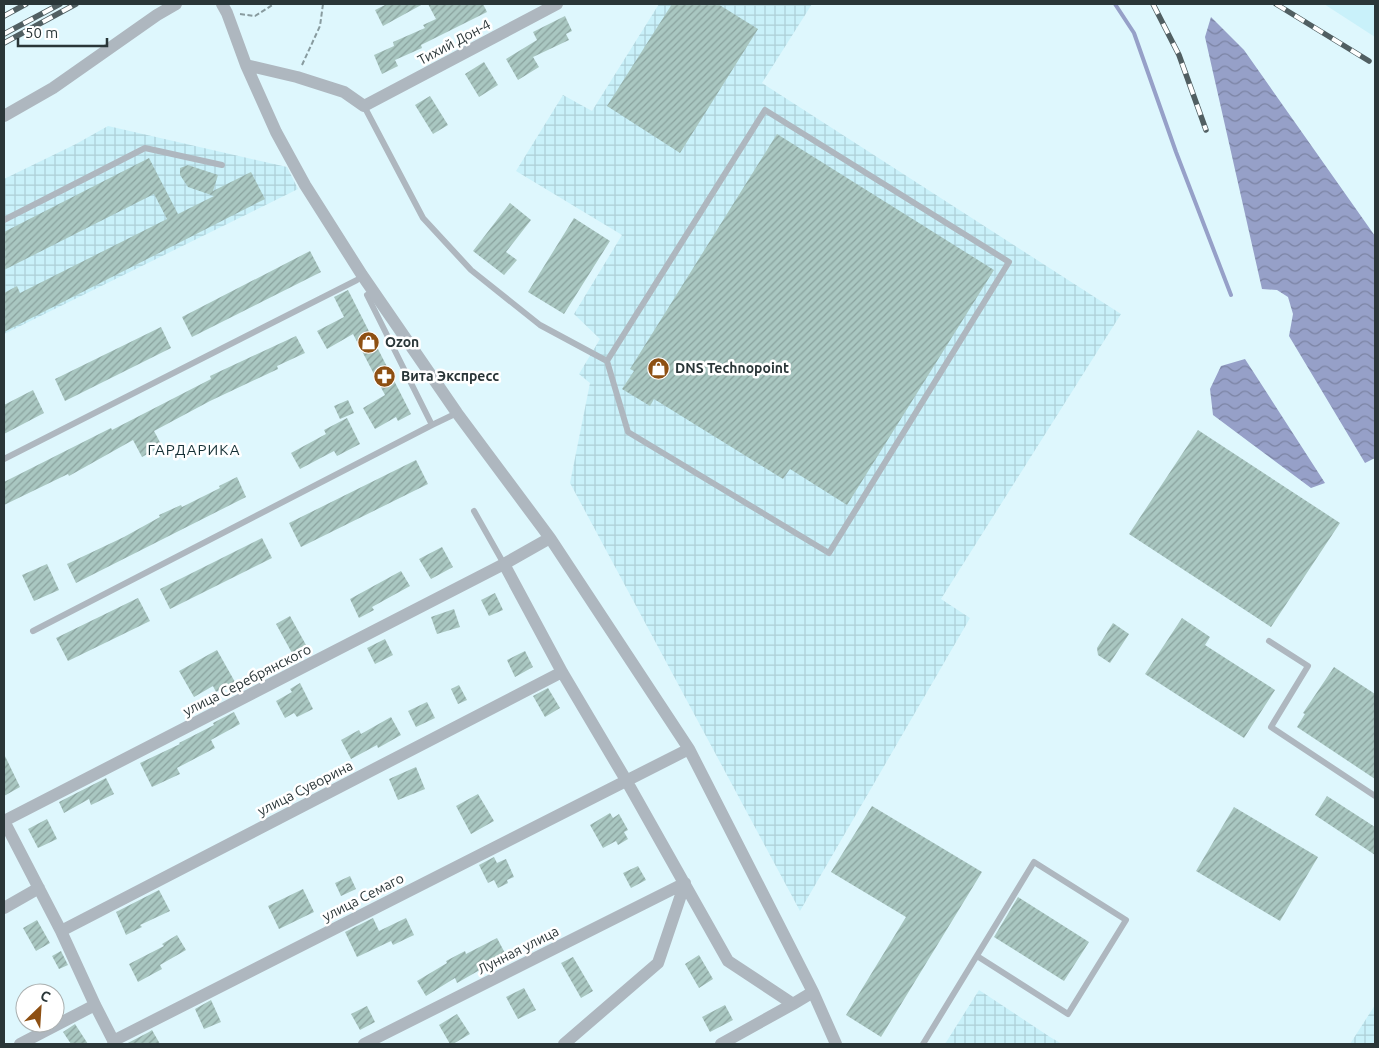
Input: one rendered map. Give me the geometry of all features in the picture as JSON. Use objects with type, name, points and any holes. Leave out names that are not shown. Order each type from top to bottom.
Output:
[{"type":"street","points":[[4,116],[53,88],[157,15],[176,4]]},
{"type":"street","name":"Тихий Дон-4","points":[[364,106],[557,4]]},
{"type":"street","points":[[225,8],[246,65],[302,187],[457,413],[550,538],[689,749],[813,992],[836,1044]]},
{"type":"street","points":[[246,65],[297,77],[344,92],[364,106]]},
{"type":"street","name":"улица Серебрянского","points":[[4,822],[504,564],[550,538]]},
{"type":"street","points":[[504,564],[562,672],[626,780],[728,961],[792,1004]]},
{"type":"street","name":"улица Суворина","points":[[61,930],[562,672]]},
{"type":"street","name":"улица Семаго","points":[[114,1042],[689,749]]},
{"type":"street","points":[[4,822],[61,930],[114,1042]]},
{"type":"street","points":[[564,1044],[658,963],[685,883]]},
{"type":"street","name":"Лунная улица","points":[[364,1044],[685,883]]},
{"type":"street","points":[[4,908],[39,888]]},
{"type":"street","points":[[721,1044],[813,992]]},
{"type":"street","points":[[20,1044],[95,1005]]},
{"type":"lane","points":[[364,106],[423,218],[471,270],[540,325],[606,361],[628,432],[829,553],[1009,262],[765,110],[606,361]]},
{"type":"lane","points":[[4,220],[146,148],[222,165]]},
{"type":"lane","points":[[4,458],[358,280],[362,275]]},
{"type":"lane","points":[[367,295],[432,425]]},
{"type":"lane","points":[[33,631],[457,413]]},
{"type":"lane","points":[[474,511],[504,564]]},
{"type":"lane","points":[[1269,641],[1308,666],[1271,727],[1375,796]]},
{"type":"lane","points":[[923,1044],[1034,862],[1126,920],[1068,1014],[977,956]]},
{"type":"path","points":[[225,8],[255,16],[274,4]]},
{"type":"path","points":[[297,77],[320,26],[324,4]]},
{"type":"shaded area","points":[[659,4],[812,4],[762,83],[1121,314],[941,599],[970,618],[800,911],[570,483],[590,383],[579,374],[600,339],[574,314],[622,235],[516,171],[563,95],[592,111]]},
{"type":"shaded area","points":[[1324,4],[1375,4],[1375,37]]},
{"type":"shaded area","points":[[108,126],[287,167],[298,189],[4,334],[4,179],[76,144]]},
{"type":"shaded area","points":[[979,990],[1050,1037],[1062,1044],[945,1044]]},
{"type":"shaded area","points":[[1375,1005],[1375,1044],[1350,1044]]},
{"type":"water","points":[[1211,17],[1244,50],[1375,236],[1375,458],[1365,463],[1289,336],[1293,314],[1288,297],[1277,290],[1262,289],[1205,37]]},
{"type":"water","points":[[1245,359],[1325,483],[1311,488],[1213,415],[1210,389],[1221,366]]},
{"type":"building","points":[[387,4],[423,4],[383,26],[375,10]]},
{"type":"building","points":[[428,4],[483,4],[487,12],[421,45],[422,48],[395,60],[398,66],[382,74],[374,55],[394,46],[393,42],[425,28],[423,25],[436,19]]},
{"type":"building","points":[[672,4],[718,4],[758,29],[680,153],[607,106]]},
{"type":"building","points":[[565,16],[572,31],[566,34],[569,40],[533,57],[539,67],[518,80],[506,59],[537,40],[533,32]]},
{"type":"building","points":[[484,62],[498,85],[479,97],[465,74]]},
{"type":"building","points":[[430,96],[448,125],[433,134],[415,105]]},
{"type":"building","points":[[777,134],[994,270],[847,505],[790,469],[783,479],[654,399],[650,406],[622,389],[634,371],[630,369]]},
{"type":"building","points":[[149,158],[178,214],[214,196],[188,187],[180,175],[180,168],[188,165],[218,175],[213,191],[251,172],[265,199],[4,332],[4,293],[17,286],[20,293],[167,219],[154,194],[4,270],[4,232]]},
{"type":"building","points":[[510,203],[531,220],[506,252],[517,260],[504,275],[473,251]]},
{"type":"building","points":[[574,218],[610,241],[564,314],[528,292]]},
{"type":"building","points":[[310,251],[321,272],[192,337],[182,317]]},
{"type":"building","points":[[348,290],[411,414],[398,421],[396,417],[375,429],[363,408],[385,395],[353,334],[327,349],[317,331],[344,317],[334,297]]},
{"type":"building","points":[[161,327],[171,348],[65,401],[55,379]]},
{"type":"building","points":[[296,336],[305,353],[277,366],[278,369],[210,401],[154,431],[162,446],[142,457],[133,440],[69,476],[68,474],[4,505],[4,482],[111,428],[112,430],[211,379],[210,376]]},
{"type":"building","points":[[33,390],[44,413],[4,434],[4,405]]},
{"type":"building","points":[[348,400],[354,413],[340,419],[334,406]]},
{"type":"building","points":[[347,418],[360,444],[337,456],[334,451],[300,469],[291,453],[326,434],[324,430]]},
{"type":"building","points":[[1198,430],[1340,523],[1271,627],[1129,534]]},
{"type":"building","points":[[416,460],[428,484],[301,547],[289,523]]},
{"type":"building","points":[[237,477],[246,497],[76,583],[67,564],[124,537],[160,517],[159,515],[181,505],[182,507],[220,488],[219,486]]},
{"type":"building","points":[[262,538],[272,558],[170,609],[160,589]]},
{"type":"building","points":[[442,547],[453,567],[431,579],[419,559]]},
{"type":"building","points":[[47,564],[59,590],[34,601],[22,575]]},
{"type":"building","points":[[401,571],[410,586],[372,607],[374,610],[359,618],[350,599]]},
{"type":"building","points":[[495,593],[503,610],[489,616],[481,600]]},
{"type":"building","points":[[138,598],[150,621],[68,661],[56,638]]},
{"type":"building","points":[[454,609],[460,627],[437,634],[431,617]]},
{"type":"building","points":[[290,616],[306,645],[292,653],[276,624]]},
{"type":"building","points":[[1182,618],[1210,637],[1205,645],[1275,690],[1244,738],[1145,674]]},
{"type":"building","points":[[1113,623],[1129,634],[1110,663],[1098,655],[1097,648]]},
{"type":"building","points":[[385,639],[393,655],[375,664],[367,648]]},
{"type":"building","points":[[217,650],[235,682],[216,692],[213,686],[194,697],[179,671]]},
{"type":"building","points":[[525,651],[533,667],[515,677],[507,660]]},
{"type":"building","points":[[1334,667],[1375,694],[1375,779],[1297,727],[1305,714],[1303,713]]},
{"type":"building","points":[[300,683],[313,709],[297,717],[294,713],[285,718],[276,701],[292,692],[290,689]]},
{"type":"building","points":[[459,685],[467,700],[458,704],[451,689]]},
{"type":"building","points":[[548,688],[560,708],[545,717],[533,696]]},
{"type":"building","points":[[427,702],[435,718],[416,727],[408,711]]},
{"type":"building","points":[[234,712],[240,724],[211,740],[215,748],[177,768],[180,774],[152,787],[140,763],[180,744]]},
{"type":"building","points":[[391,717],[401,735],[378,748],[377,745],[351,759],[341,740],[359,730],[361,734]]},
{"type":"building","points":[[4,754],[20,787],[4,796]]},
{"type":"building","points":[[416,767],[425,789],[398,800],[389,779]]},
{"type":"building","points":[[106,778],[114,794],[91,805],[89,799],[64,813],[59,802]]},
{"type":"building","points":[[478,794],[494,821],[471,834],[456,806]]},
{"type":"building","points":[[1327,796],[1375,827],[1375,855],[1315,815]]},
{"type":"building","points":[[872,806],[982,872],[881,1037],[846,1015],[906,917],[831,872]]},
{"type":"building","points":[[1234,807],[1318,857],[1280,921],[1196,871]]},
{"type":"building","points":[[610,813],[613,818],[619,814],[628,830],[624,832],[628,839],[618,845],[616,841],[603,848],[590,825]]},
{"type":"building","points":[[47,819],[57,839],[38,848],[28,829]]},
{"type":"building","points":[[494,857],[497,863],[506,859],[514,877],[507,880],[508,883],[498,888],[494,880],[488,883],[479,865]]},
{"type":"building","points":[[638,866],[646,880],[631,888],[623,873]]},
{"type":"building","points":[[350,876],[356,889],[341,896],[335,883]]},
{"type":"building","points":[[303,889],[314,912],[279,929],[268,906]]},
{"type":"building","points":[[159,890],[170,911],[140,925],[142,927],[126,935],[116,912]]},
{"type":"building","points":[[1018,897],[1089,942],[1064,981],[994,937]]},
{"type":"building","points":[[373,918],[379,931],[406,918],[414,935],[393,945],[391,941],[357,957],[345,932]]},
{"type":"building","points":[[37,920],[50,943],[36,951],[23,928]]},
{"type":"building","points":[[177,935],[186,950],[160,965],[162,969],[138,982],[129,964],[164,946],[162,944]]},
{"type":"building","points":[[497,938],[506,955],[457,983],[455,978],[426,996],[417,981],[447,963],[446,961],[465,951],[466,954]]},
{"type":"building","points":[[61,951],[68,965],[59,969],[52,956]]},
{"type":"building","points":[[699,955],[713,979],[699,988],[685,964]]},
{"type":"building","points":[[573,957],[593,991],[581,998],[561,963]]},
{"type":"building","points":[[524,988],[536,1010],[518,1019],[506,997]]},
{"type":"building","points":[[211,1000],[221,1022],[204,1029],[195,1009]]},
{"type":"building","points":[[725,1005],[733,1020],[710,1032],[702,1017]]},
{"type":"building","points":[[367,1006],[375,1022],[360,1030],[351,1014]]},
{"type":"building","points":[[457,1014],[470,1034],[450,1044],[439,1025]]},
{"type":"building","points":[[75,1024],[88,1044],[71,1044],[64,1033]]},
{"type":"building","points":[[152,1030],[160,1044],[126,1044],[149,1032]]},
{"type":"waterway","points":[[1115,4],[1134,33],[1176,152],[1231,295]]},
{"type":"railway","points":[[4,16],[26,4]]},
{"type":"railway","points":[[4,34],[60,4]]},
{"type":"railway","points":[[4,43],[76,4]]},
{"type":"railway","points":[[1153,4],[1179,55],[1206,130]]},
{"type":"railway","points":[[1276,4],[1369,61]]},
{"type":"place","name":"Ozon","points":[[369,342]]},
{"type":"place","name":"DNS Technopoint","points":[[659,368]]},
{"type":"place","name":"Вита Экспресс","points":[[385,376]]},
{"type":"district","name":"ГАРДАРИКА","points":[[194,449]]}]
